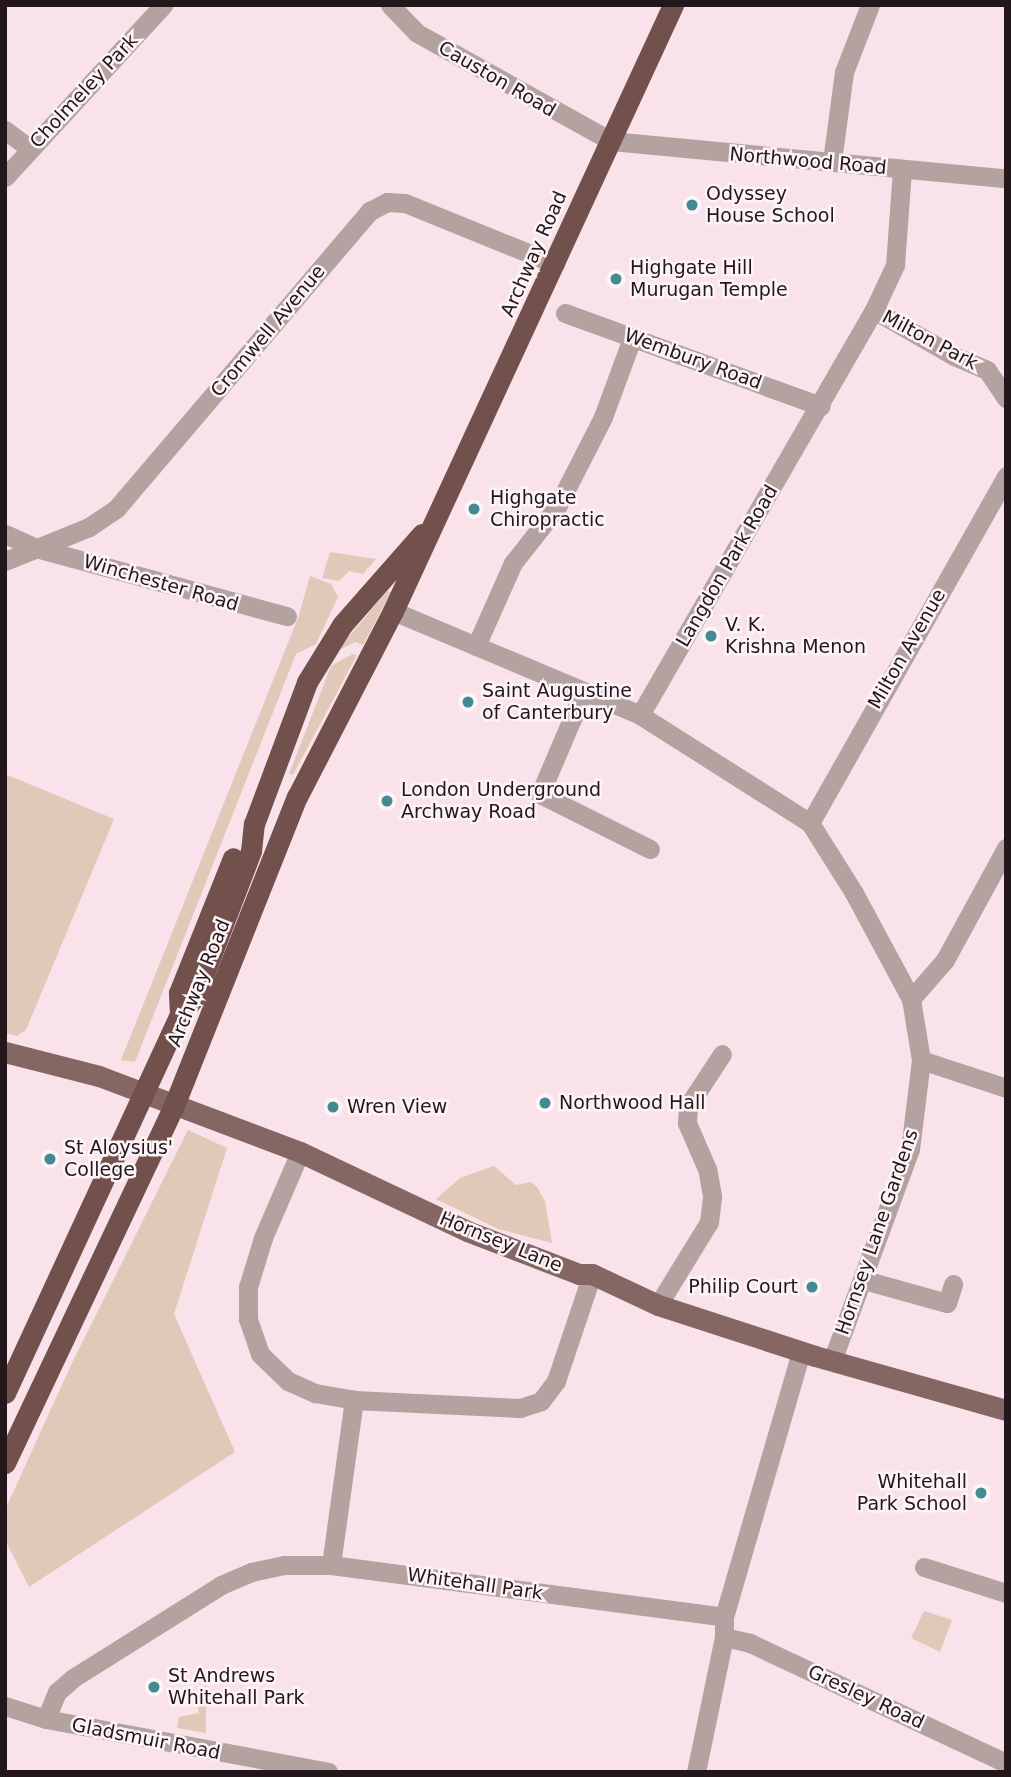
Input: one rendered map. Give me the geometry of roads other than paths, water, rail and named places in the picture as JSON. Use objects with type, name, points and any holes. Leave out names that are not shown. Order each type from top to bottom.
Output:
[{"type":"highway","name":"Archway Road","points":[[5,1463],[173,1108],[297,797],[393,611],[673,5]]},
{"type":"highway","name":"Archway Road","points":[[5,1393],[180,1014],[179,993],[238,846],[254,824],[293,713],[324,652],[363,599],[435,520]]},
{"type":"main road","name":"Hornsey Lane","points":[[5,1052],[99,1076],[204,1118],[300,1152],[467,1231],[579,1274],[592,1274],[658,1305],[801,1352],[1006,1410]]},
{"type":"street","name":"Cholmeley Park","points":[[5,177],[163,5]]},
{"type":"street","name":"Causton Road","points":[[390,5],[427,39],[611,141]]},
{"type":"street","points":[[832,161],[844,72],[870,5]]},
{"type":"street","points":[[5,130],[30,149]]},
{"type":"street","name":"Northwood Road","points":[[611,141],[706,153],[832,161],[1006,178]]},
{"type":"street","name":"Langdon Park Road","points":[[640,715],[874,310],[895,265],[902,169]]},
{"type":"street","name":"Cromwell Avenue","points":[[5,561],[89,527],[116,509],[370,211],[387,202],[405,203],[555,264]]},
{"type":"street","name":"Milton Park","points":[[874,310],[954,356],[996,370],[1006,398]]},
{"type":"street","name":"Wembury Road","points":[[565,313],[821,405]]},
{"type":"street","points":[[477,646],[513,563],[557,507],[603,417],[632,338]]},
{"type":"street","name":"Milton Avenue","points":[[810,823],[1006,476]]},
{"type":"street","name":"Winchester Road","points":[[5,534],[36,548],[287,616]]},
{"type":"street","points":[[393,611],[640,715]]},
{"type":"street","points":[[583,693],[540,794],[650,849]]},
{"type":"street","name":"Hornsey Lane Gardens","points":[[640,715],[810,823],[854,893],[912,999],[921,1060],[910,1149],[832,1361]]},
{"type":"street","points":[[912,999],[945,960],[1006,848]]},
{"type":"street","points":[[658,1305],[709,1222],[712,1196],[707,1169],[687,1114],[699,1083],[722,1054]]},
{"type":"street","points":[[921,1060],[1006,1088]]},
{"type":"street","points":[[300,1152],[259,1250],[248,1287],[248,1320],[260,1354],[288,1381],[315,1393],[354,1399],[520,1408],[541,1401],[556,1381],[592,1274]]},
{"type":"street","points":[[864,1280],[947,1303],[953,1284]]},
{"type":"street","points":[[696,1772],[724,1627],[801,1352]]},
{"type":"street","points":[[331,1565],[354,1399]]},
{"type":"street","name":"Whitehall Park","points":[[46,1719],[57,1692],[73,1678],[221,1585],[251,1572],[284,1565],[331,1565],[724,1627]]},
{"type":"street","points":[[924,1567],[1006,1593]]},
{"type":"street","name":"Gresley Road","points":[[724,1627],[750,1643],[1006,1763]]},
{"type":"street","points":[[5,1706],[46,1719]]},
{"type":"street","name":"Gladsmuir Road","points":[[46,1719],[328,1772]]},
{"type":"place","name":"Odyssey House School","points":[[692,205]]},
{"type":"place","name":"Highgate Hill Murugan Temple","points":[[616,279]]},
{"type":"place","name":"Highgate Chiropractic","points":[[474,509]]},
{"type":"place","name":"V. K. Krishna Menon","points":[[711,636]]},
{"type":"place","name":"Saint Augustine of Canterbury","points":[[468,702]]},
{"type":"place","name":"London Underground Archway Road","points":[[387,801]]},
{"type":"place","name":"Northwood Hall","points":[[545,1103]]},
{"type":"place","name":"Wren View","points":[[333,1107]]},
{"type":"place","name":"St Aloysius' College","points":[[50,1159]]},
{"type":"place","name":"Philip Court","points":[[812,1287]]},
{"type":"place","name":"Whitehall Park School","points":[[981,1493]]},
{"type":"place","name":"St Andrews Whitehall Park","points":[[154,1687]]}]
